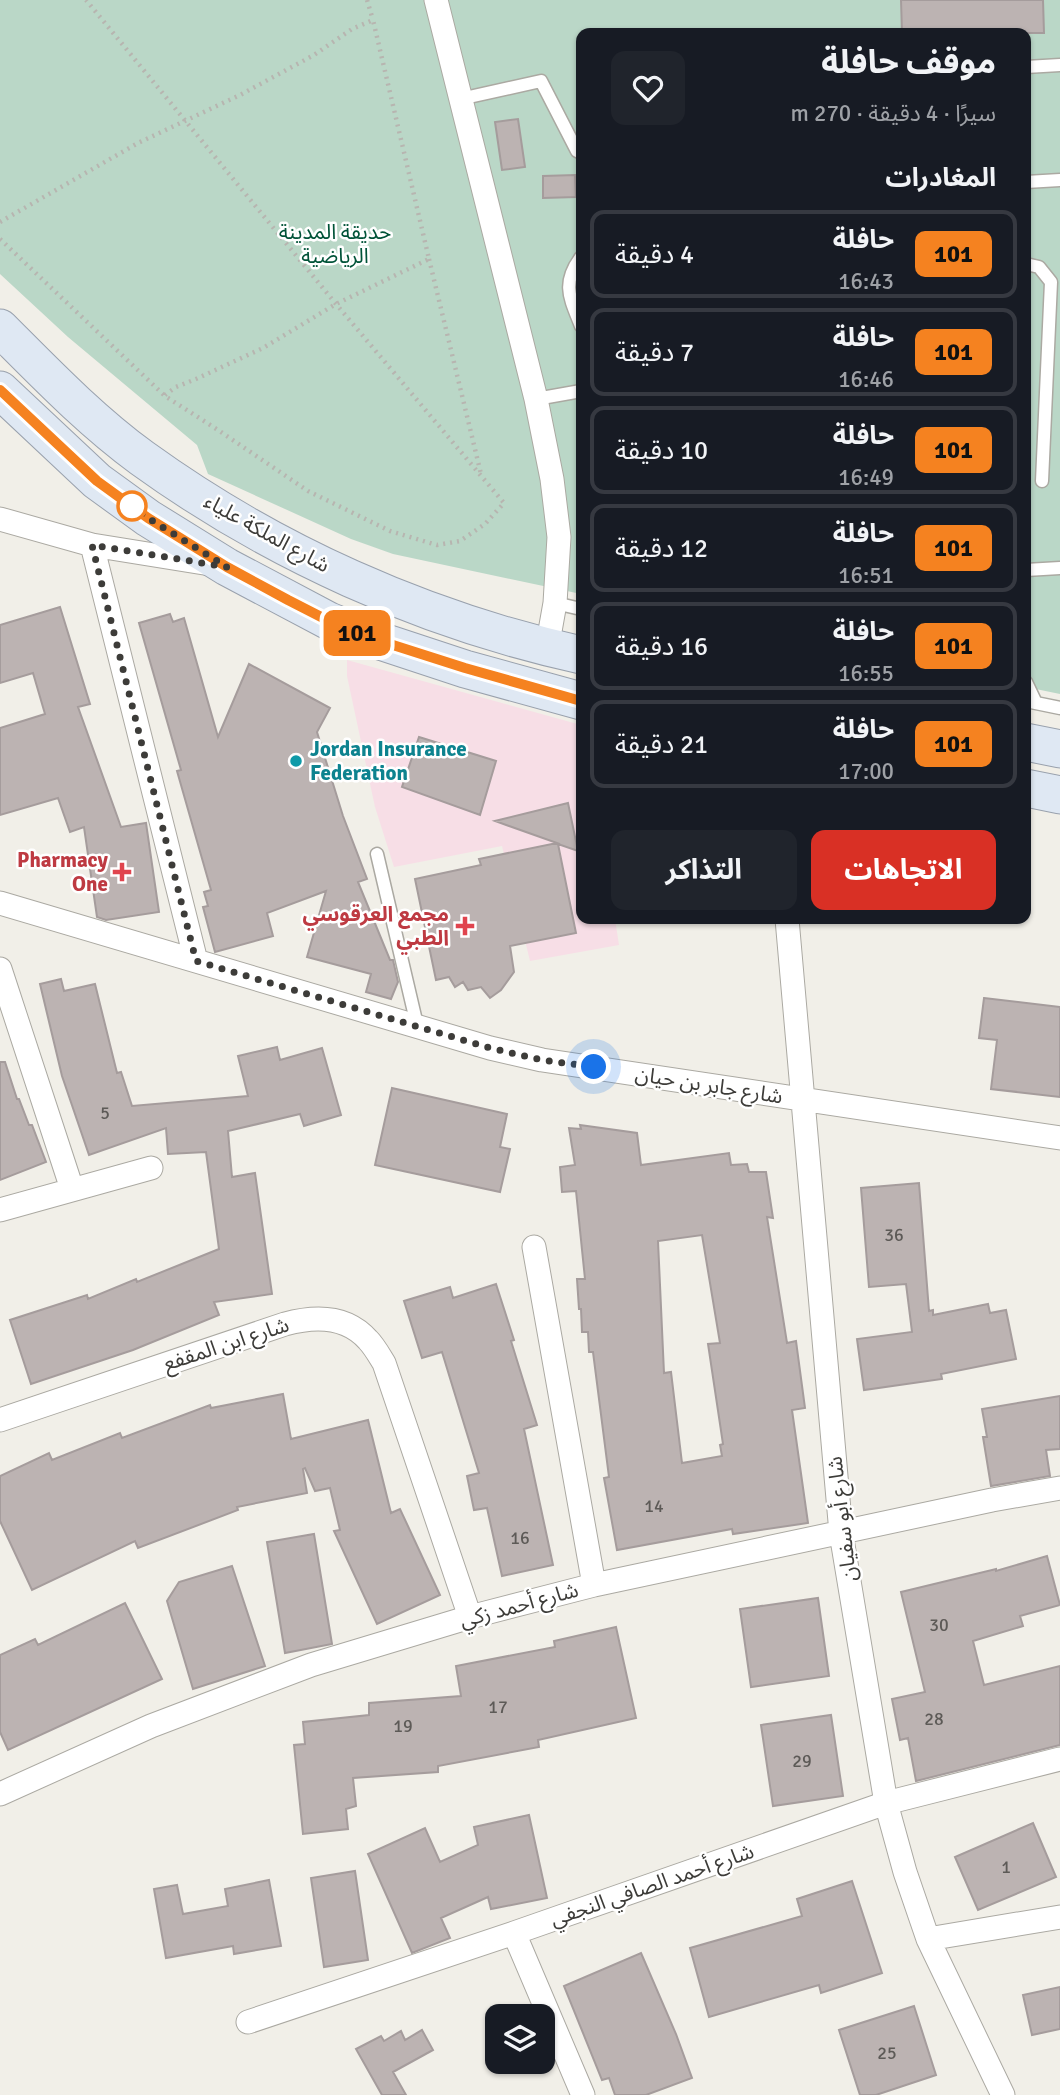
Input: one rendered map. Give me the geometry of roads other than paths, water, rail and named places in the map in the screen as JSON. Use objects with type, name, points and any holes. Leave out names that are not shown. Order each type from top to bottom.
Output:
[{"type":"main road","name":"شارع الملكة علياء","points":[[0,328],[70,397],[141,457],[248,527],[366,587],[501,635],[564,651]]},
{"type":"main road","points":[[0,390],[97,481],[148,518],[227,567],[329,621],[371,638],[576,700]]},
{"type":"main road","points":[[1031,743],[1060,749]]},
{"type":"main road","points":[[1031,789],[1060,795]]},
{"type":"street","points":[[436,0],[536,399],[552,478],[559,537],[555,603],[564,651]]},
{"type":"street","points":[[0,519],[92,545],[227,567]]},
{"type":"street","points":[[92,545],[196,961]]},
{"type":"street","name":"شارع جابر بن حيان","points":[[0,903],[490,1048],[542,1060],[1060,1138]]},
{"type":"street","name":"شارع أبو سفيان","points":[[787,924],[841,1533],[886,1803],[905,1872],[928,1939],[1003,2095]]},
{"type":"street","points":[[0,969],[72,1189]]},
{"type":"street","points":[[0,1210],[151,1168]]},
{"type":"street","points":[[534,1247],[594,1585]]},
{"type":"street","name":"شارع ابن المقفع","points":[[0,1420],[285,1324],[308,1318],[342,1322],[368,1340],[384,1363],[470,1618]]},
{"type":"street","name":"شارع أحمد زكي","points":[[0,1794],[151,1726],[311,1665],[470,1618],[594,1585],[992,1500],[1060,1488]]},
{"type":"street","name":"شارع أحمد الصافي النجفي","points":[[248,2022],[514,1933],[886,1803],[1060,1759]]},
{"type":"street","points":[[928,1939],[1060,1917]]},
{"type":"street","points":[[514,1933],[583,2095]]},
{"type":"lane","points":[[1031,67],[1060,65]]},
{"type":"lane","points":[[460,99],[541,81],[576,147]]},
{"type":"lane","points":[[1031,182],[1060,180]]},
{"type":"lane","points":[[576,264],[569,275],[569,295],[576,313]]},
{"type":"lane","points":[[1031,265],[1039,267],[1051,282],[1042,481]]},
{"type":"lane","points":[[536,399],[576,392]]},
{"type":"lane","points":[[1031,570],[1060,568]]},
{"type":"lane","points":[[555,603],[576,608]]},
{"type":"lane","points":[[1031,702],[1060,708]]},
{"type":"lane","points":[[377,854],[417,1026]]},
{"type":"place","name":"Jordan Insurance Federation","points":[[296,761]]},
{"type":"place","name":"Pharmacy One","points":[[122,872]]},
{"type":"place","name":"مجمع العرقوسي الطبي","points":[[465,926]]},
{"type":"park label","name":"حديقة المدينة الرياضية","points":[[335,244]]}]
